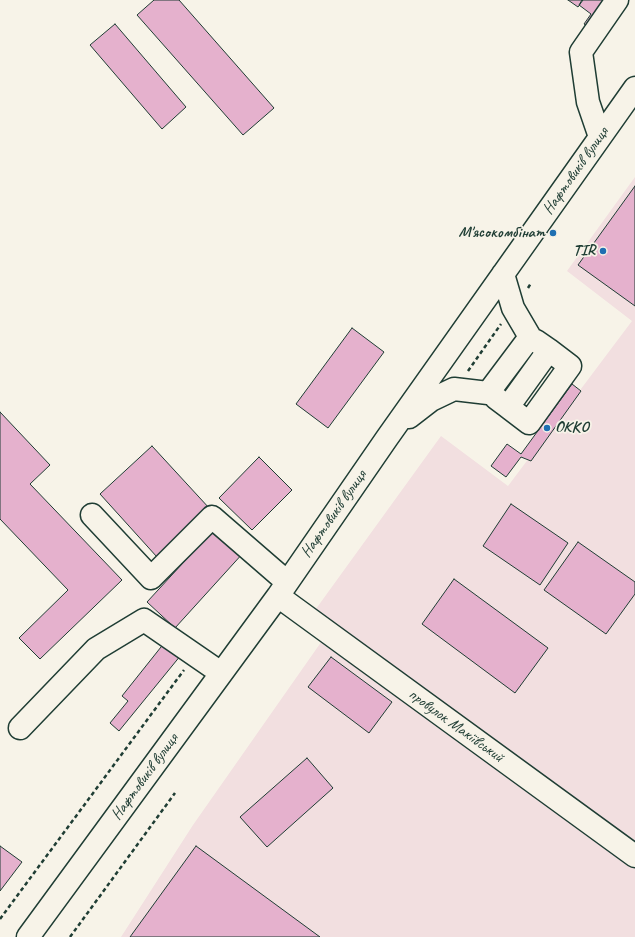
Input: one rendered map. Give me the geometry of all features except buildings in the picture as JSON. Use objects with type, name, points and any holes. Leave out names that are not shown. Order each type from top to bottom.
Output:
[{"type":"street","points":[[600,137],[588,102],[581,52],[617,0]]},
{"type":"street","name":"Нафтовиків вулиця","points":[[28,937],[282,589],[635,88]]},
{"type":"street","points":[[394,428],[431,400],[454,390],[488,393],[508,407],[548,350],[530,337],[513,308],[503,274]]},
{"type":"street","points":[[488,393],[530,337]]},
{"type":"street","name":"провулок Макіївський","points":[[92,515],[151,578],[212,517],[282,589],[635,856]]},
{"type":"street","points":[[20,728],[96,649],[144,620],[221,674]]},
{"type":"path","points":[[454,390],[531,283]]},
{"type":"path","points":[[0,919],[195,655]]},
{"type":"path","points":[[70,937],[175,793]]},
{"type":"shaded area","points":[[635,177],[635,846],[313,613],[441,436],[508,486],[632,321],[567,271]]},
{"type":"shaded area","points":[[324,638],[635,864],[635,937],[121,937],[193,825]]},
{"type":"place","name":"М'ясокомбінат","points":[[553,233]]},
{"type":"place","name":"TIR","points":[[603,251]]},
{"type":"place","name":"ОККО","points":[[547,428]]}]
